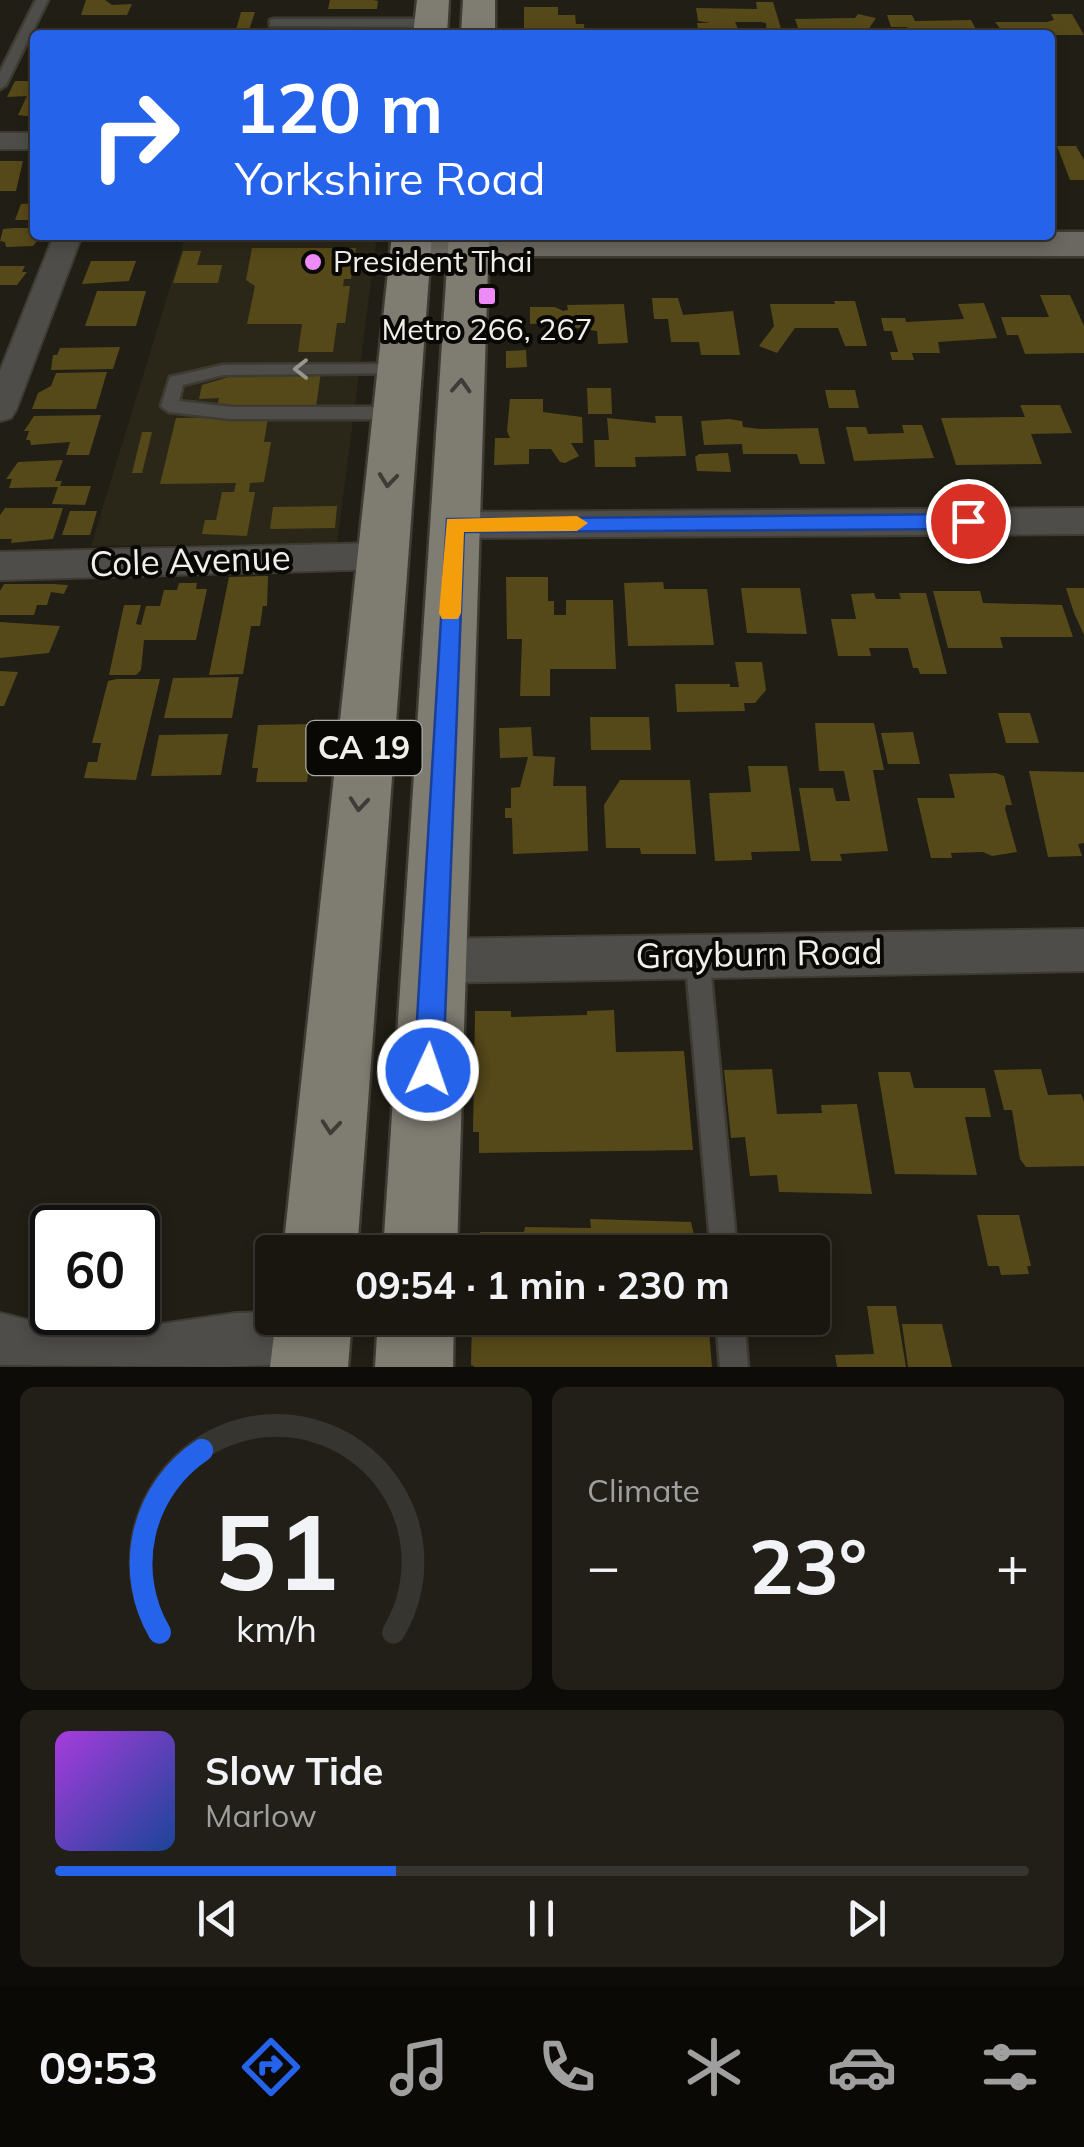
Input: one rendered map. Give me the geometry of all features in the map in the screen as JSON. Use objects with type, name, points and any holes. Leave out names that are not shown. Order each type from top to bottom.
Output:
[{"type":"main road","points":[[478,30],[479,0]]},
{"type":"main road","name":"CA 19","points":[[321,1235],[412,240]]},
{"type":"main road","name":"CA 19","points":[[421,1235],[469,240]]},
{"type":"main road","points":[[414,1367],[415,1335]]},
{"type":"street","points":[[0,142],[30,141]]},
{"type":"street","points":[[0,410],[66,240]]},
{"type":"street","points":[[469,240],[1084,244]]},
{"type":"street","points":[[454,524],[1084,520]]},
{"type":"street","name":"Cole Avenue","points":[[0,566],[381,556]]},
{"type":"street","name":"Grayburn Road","points":[[434,961],[1084,950]]},
{"type":"street","points":[[0,1339],[84,1364],[236,1339],[312,1340]]},
{"type":"lane","points":[[0,85],[42,0]]},
{"type":"lane","points":[[274,22],[431,19]]},
{"type":"lane","points":[[222,370],[397,391],[231,413],[169,406],[176,382],[222,370]]},
{"type":"lane","points":[[697,954],[722,1235]]},
{"type":"lane","points":[[731,1335],[734,1367]]},
{"type":"shaded area","points":[[184,240],[376,240],[337,543],[91,546]]},
{"type":"building","points":[[86,0],[132,4],[127,15],[81,15]]},
{"type":"building","points":[[330,0],[378,1],[377,9],[328,9]]},
{"type":"building","points":[[756,2],[773,2],[781,30],[767,30],[766,23],[761,22],[735,22],[739,30],[698,30],[697,23],[710,23],[698,21],[696,8],[757,9]]},
{"type":"building","points":[[524,7],[558,7],[558,15],[575,15],[576,24],[584,24],[585,30],[524,30]]},
{"type":"building","points":[[241,12],[255,12],[249,30],[236,30]]},
{"type":"building","points":[[858,14],[876,18],[868,30],[798,28],[795,19],[855,18]]},
{"type":"building","points":[[1051,14],[1072,14],[1084,35],[1055,35],[1055,30],[1001,30],[995,22],[1047,22],[1054,20]]},
{"type":"building","points":[[887,15],[912,15],[915,21],[971,20],[976,30],[908,30],[891,27]]},
{"type":"building","points":[[339,26],[374,26],[373,30],[338,30]]},
{"type":"building","points":[[15,81],[30,81],[30,116],[18,115],[27,96],[7,97]]},
{"type":"building","points":[[1057,146],[1076,146],[1084,160],[1084,180],[1070,180]]},
{"type":"building","points":[[0,161],[23,161],[16,191],[0,191]]},
{"type":"building","points":[[30,203],[30,220],[15,220],[21,204]]},
{"type":"building","points":[[30,228],[30,240],[38,240],[33,246],[6,247],[0,241],[3,229]]},
{"type":"building","points":[[252,248],[356,248],[351,279],[344,279],[343,286],[350,286],[345,323],[337,323],[333,352],[298,352],[302,324],[247,324],[255,286],[246,280]]},
{"type":"building","points":[[183,251],[201,251],[197,265],[222,265],[218,283],[173,283]]},
{"type":"building","points":[[91,261],[136,261],[129,281],[82,284]]},
{"type":"building","points":[[0,266],[25,266],[22,272],[27,272],[17,285],[0,285]]},
{"type":"building","points":[[97,291],[146,291],[136,326],[85,326]]},
{"type":"building","points":[[1040,295],[1070,295],[1084,326],[1084,353],[1025,354],[1018,335],[1007,335],[1001,317],[1049,317]]},
{"type":"building","points":[[652,298],[678,298],[683,315],[733,311],[740,355],[701,355],[699,342],[671,342],[668,319],[654,319]]},
{"type":"building","points":[[834,301],[855,301],[867,346],[845,346],[838,328],[795,328],[777,353],[759,346],[774,326],[770,304],[835,304]]},
{"type":"building","points":[[984,303],[997,338],[938,342],[940,353],[912,353],[914,360],[892,360],[890,352],[898,352],[892,331],[884,331],[881,318],[905,318],[906,322],[964,319],[958,304]]},
{"type":"building","points":[[624,304],[628,343],[598,344],[597,331],[569,327],[569,322],[530,324],[530,307],[555,307],[563,311],[568,310],[567,305]]},
{"type":"building","points":[[120,347],[113,369],[51,370],[53,355],[60,348]]},
{"type":"building","points":[[526,350],[527,367],[506,368],[506,351]]},
{"type":"building","points":[[107,372],[96,409],[32,409],[38,393],[51,386],[56,373]]},
{"type":"building","points":[[245,372],[321,372],[316,407],[217,408],[219,398],[199,399],[202,385]]},
{"type":"building","points":[[587,388],[611,388],[612,414],[588,414]]},
{"type":"building","points":[[825,390],[855,390],[859,408],[829,408]]},
{"type":"building","points":[[510,399],[543,399],[543,412],[582,417],[583,443],[571,443],[579,456],[565,463],[551,449],[529,449],[529,464],[494,465],[495,438],[510,438]]},
{"type":"building","points":[[1020,405],[1060,405],[1072,433],[1031,434],[1042,464],[956,465],[941,418],[1025,417]]},
{"type":"building","points":[[101,415],[89,455],[66,455],[70,442],[31,445],[26,440],[29,431],[24,431],[34,416]]},
{"type":"building","points":[[655,416],[682,416],[686,456],[635,457],[636,467],[595,467],[594,440],[609,440],[607,418],[656,423]]},
{"type":"building","points":[[268,417],[264,442],[271,442],[264,482],[250,483],[249,492],[255,492],[247,536],[202,534],[205,520],[216,520],[222,492],[234,492],[236,483],[160,484],[176,418]]},
{"type":"building","points":[[701,421],[742,421],[743,427],[761,429],[818,428],[825,464],[800,464],[797,454],[743,454],[742,444],[704,445]]},
{"type":"building","points":[[902,425],[922,425],[934,458],[854,461],[846,427],[866,427],[868,434],[904,433]]},
{"type":"building","points":[[142,432],[152,432],[142,473],[132,473]]},
{"type":"building","points":[[728,453],[731,472],[697,471],[695,457],[699,454]]},
{"type":"building","points":[[63,460],[55,481],[62,481],[60,486],[91,486],[85,505],[52,504],[58,487],[9,488],[12,479],[6,479],[18,462]]},
{"type":"building","points":[[337,506],[335,528],[270,529],[273,507]]},
{"type":"building","points":[[5,508],[63,508],[53,539],[11,543],[12,539],[0,539],[0,515]]},
{"type":"building","points":[[70,511],[97,511],[90,535],[62,535]]},
{"type":"building","points":[[268,576],[267,606],[263,606],[260,626],[251,626],[243,674],[209,675],[229,577]]},
{"type":"building","points":[[506,577],[548,577],[548,601],[554,601],[554,615],[566,615],[566,600],[613,600],[616,669],[550,669],[550,696],[520,696],[522,639],[507,639]]},
{"type":"building","points":[[663,582],[664,589],[707,589],[714,645],[628,646],[624,583]]},
{"type":"building","points":[[179,583],[197,583],[196,589],[207,589],[196,640],[144,640],[141,670],[136,675],[109,675],[124,605],[141,605],[136,624],[141,625],[146,606],[160,606],[164,590],[177,590]]},
{"type":"building","points":[[4,584],[68,585],[64,594],[51,592],[47,605],[37,605],[34,615],[0,615],[0,591]]},
{"type":"building","points":[[741,588],[800,588],[807,634],[747,633]]},
{"type":"building","points":[[1066,588],[1084,588],[1084,635],[1074,613]]},
{"type":"building","points":[[933,591],[980,591],[983,603],[1062,605],[1073,637],[1000,637],[1003,648],[948,648]]},
{"type":"building","points":[[874,593],[876,599],[901,599],[899,593],[926,593],[947,674],[920,674],[918,668],[913,668],[908,648],[869,648],[871,656],[838,656],[831,619],[856,619],[851,594]]},
{"type":"building","points":[[0,622],[60,626],[49,653],[0,658]]},
{"type":"building","points":[[735,662],[762,662],[766,690],[755,703],[744,703],[745,711],[677,712],[675,684],[739,687]]},
{"type":"building","points":[[0,671],[18,672],[4,706],[0,706]]},
{"type":"building","points":[[239,677],[232,718],[164,718],[173,678]]},
{"type":"building","points":[[160,679],[136,780],[84,778],[88,762],[97,762],[101,743],[92,743],[108,681]]},
{"type":"building","points":[[998,713],[1030,713],[1039,743],[1006,743]]},
{"type":"building","points":[[590,717],[649,717],[651,750],[591,750]]},
{"type":"building","points":[[815,723],[874,723],[884,770],[873,770],[888,851],[840,854],[842,861],[811,861],[799,788],[833,788],[836,801],[850,801],[844,771],[819,771]]},
{"type":"building","points":[[314,724],[307,782],[256,782],[258,768],[252,768],[258,725]]},
{"type":"building","points":[[531,727],[533,756],[555,757],[553,786],[586,786],[588,851],[513,854],[512,818],[505,818],[505,808],[511,808],[511,788],[520,787],[528,757],[500,758],[499,728]]},
{"type":"building","points":[[913,732],[920,764],[888,764],[881,733]]},
{"type":"building","points":[[228,734],[221,775],[151,776],[159,735]]},
{"type":"building","points":[[748,766],[787,766],[800,851],[751,852],[752,860],[715,861],[709,793],[751,792]]},
{"type":"building","points":[[1029,771],[1084,772],[1084,843],[1078,844],[1082,856],[1048,857]]},
{"type":"building","points":[[949,774],[1004,776],[1012,805],[1005,809],[1017,852],[992,856],[983,852],[951,853],[952,858],[931,858],[917,798],[955,798]]},
{"type":"building","points":[[620,780],[690,780],[696,854],[641,854],[640,848],[606,848],[604,805]]},
{"type":"building","points":[[614,1010],[616,1052],[684,1051],[693,1150],[479,1153],[479,1132],[473,1132],[475,1011],[511,1011],[511,1017],[587,1015],[587,1011]]},
{"type":"building","points":[[772,1069],[777,1114],[822,1113],[821,1105],[857,1104],[872,1194],[779,1192],[777,1175],[750,1176],[745,1137],[731,1138],[724,1070]]},
{"type":"building","points":[[1041,1069],[1048,1095],[1081,1094],[1084,1166],[1026,1167],[1020,1159],[1012,1110],[1004,1110],[994,1070]]},
{"type":"building","points":[[878,1072],[910,1072],[914,1088],[985,1088],[991,1117],[965,1117],[977,1175],[895,1174]]},
{"type":"building","points":[[977,1215],[1019,1215],[1031,1266],[1027,1266],[1029,1274],[1001,1275],[999,1266],[988,1266]]},
{"type":"building","points":[[590,1219],[691,1222],[694,1235],[480,1235],[524,1232],[525,1227],[591,1228]]},
{"type":"building","points":[[867,1306],[896,1306],[906,1367],[837,1367],[835,1355],[874,1354]]},
{"type":"building","points":[[902,1324],[942,1324],[952,1367],[908,1367]]},
{"type":"building","points":[[472,1335],[709,1335],[712,1367],[475,1367],[471,1365]]},
{"type":"slow traffic","points":[[450,613],[454,524],[577,523]]},
{"type":"place","name":"President Thai","points":[[313,262]]},
{"type":"place","name":"Metro 266, 267","points":[[487,296]]},
{"type":"route","points":[[428,1070],[454,524],[968,521]]}]
